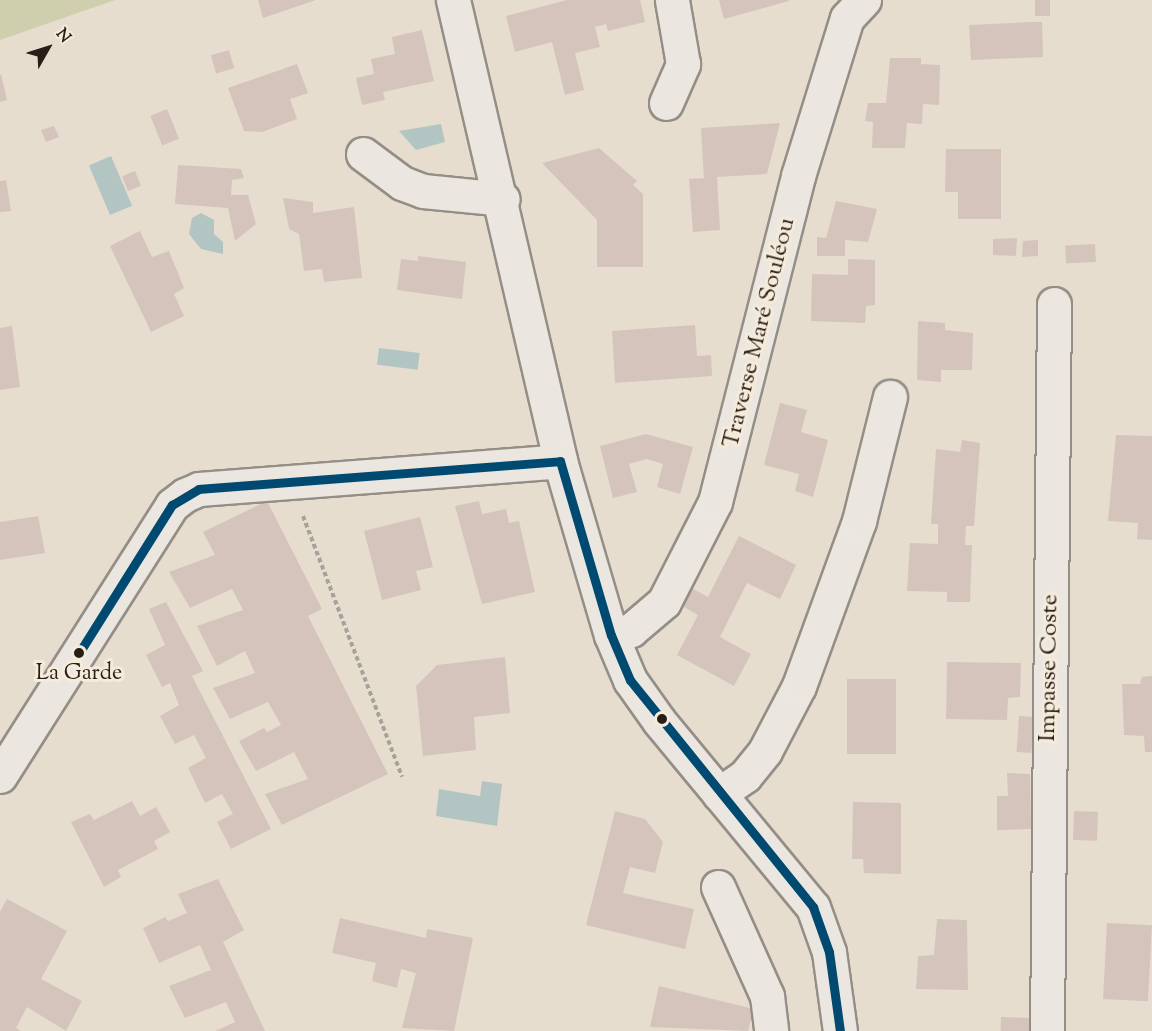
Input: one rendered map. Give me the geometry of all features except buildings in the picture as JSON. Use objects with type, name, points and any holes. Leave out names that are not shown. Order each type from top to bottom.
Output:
[{"type":"street","points":[[453,0],[503,199],[560,461],[611,635],[630,681],[813,908],[829,952],[840,1031]]},
{"type":"street","points":[[666,102],[683,57],[672,0]]},
{"type":"street","name":"Traverse Maré Souléou","points":[[611,635],[631,630],[664,602],[716,502],[798,176],[847,18],[864,0]]},
{"type":"street","points":[[363,154],[402,183],[423,191],[503,199]]},
{"type":"street","name":"Impasse Coste","points":[[1047,1031],[1054,304]]},
{"type":"street","points":[[719,794],[745,776],[765,751],[799,686],[859,521],[890,397]]},
{"type":"street","points":[[0,776],[172,505],[199,489],[560,461]]},
{"type":"street","points":[[718,887],[767,996],[771,1031]]},
{"type":"path","points":[[290,482],[402,777]]},
{"type":"green space","points":[[0,0],[115,0],[0,40]]},
{"type":"shaded area","points":[[441,124],[445,142],[416,150],[399,131]]},
{"type":"shaded area","points":[[111,156],[132,206],[110,215],[89,165]]},
{"type":"shaded area","points":[[201,213],[214,220],[214,234],[223,242],[223,254],[201,249],[189,234],[192,218]]},
{"type":"shaded area","points":[[379,348],[420,353],[418,370],[377,365]]},
{"type":"shaded area","points":[[482,781],[502,784],[497,826],[436,816],[439,789],[480,796]]},
{"type":"transit line","points":[[560,461],[611,635],[630,680],[813,907],[829,952],[840,1031]]},
{"type":"transit line","points":[[79,653],[172,505],[199,489],[560,461]]},
{"type":"place","name":"La Garde","points":[[79,653]]}]
